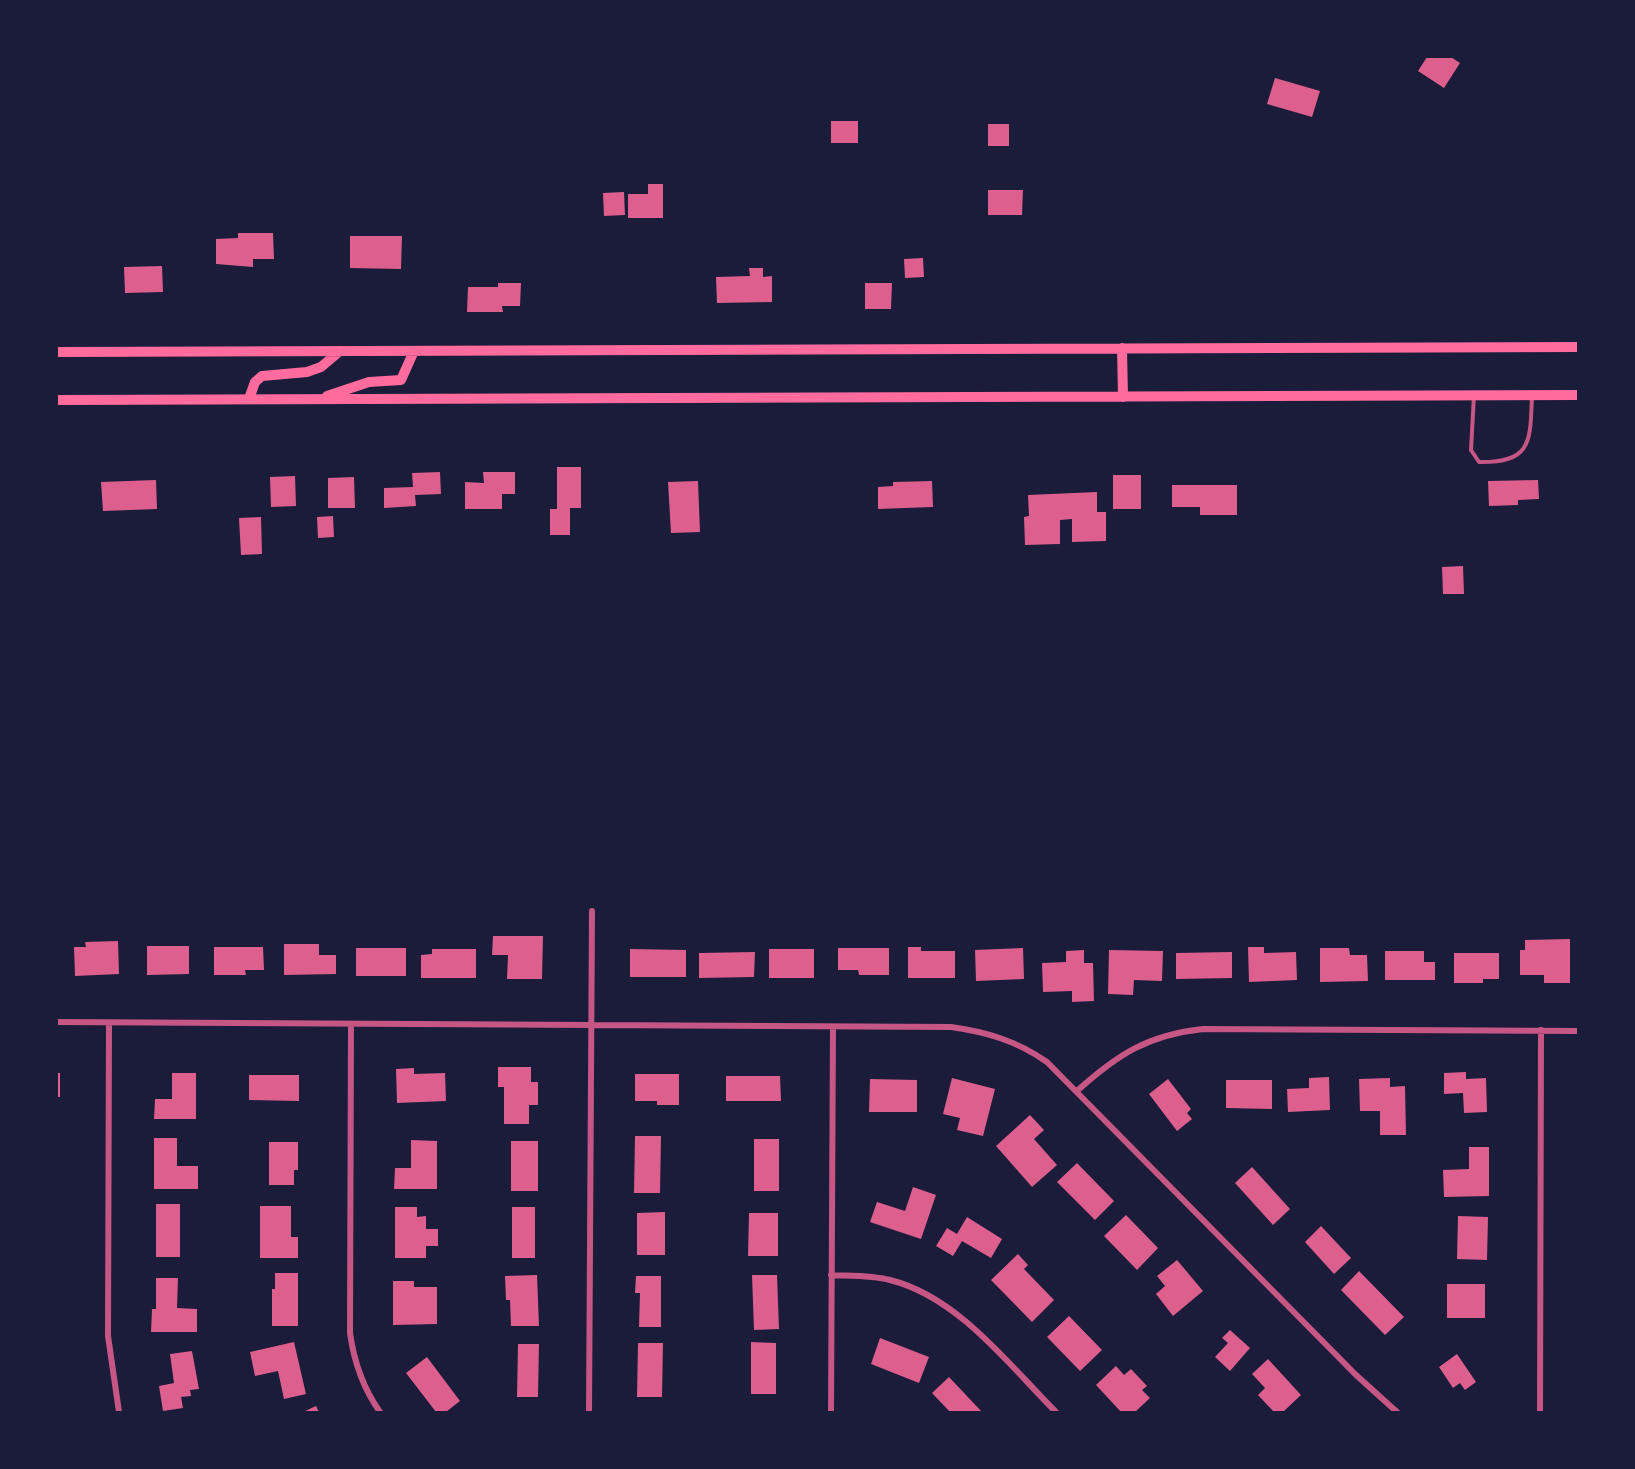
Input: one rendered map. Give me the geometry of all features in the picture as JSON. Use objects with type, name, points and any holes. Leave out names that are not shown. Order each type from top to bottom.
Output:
[{"type":"main road","points":[[57,352],[1578,347]]},
{"type":"main road","points":[[1122,348],[1123,397]]},
{"type":"main road","points":[[249,399],[255,382],[262,376],[307,372],[321,367],[340,351]]},
{"type":"main road","points":[[319,399],[369,382],[401,380],[414,351]]},
{"type":"main road","points":[[57,400],[1578,395]]},
{"type":"street","points":[[589,1412],[592,911]]},
{"type":"street","points":[[57,1022],[951,1027],[979,1030],[1026,1048],[1047,1062],[1356,1375],[1396,1412]]},
{"type":"street","points":[[110,1023],[108,1336],[120,1412]]},
{"type":"street","points":[[351,1024],[350,1333],[363,1384],[380,1412]]},
{"type":"street","points":[[831,1412],[832,1027]]},
{"type":"street","points":[[1077,1091],[1122,1054],[1150,1039],[1177,1032],[1203,1029],[1578,1031]]},
{"type":"street","points":[[1540,1412],[1541,1030]]},
{"type":"street","points":[[831,1275],[888,1279],[936,1298],[956,1313],[1056,1412]]},
{"type":"lane","points":[[1474,395],[1471,450],[1479,462],[1492,462],[1520,454],[1527,445],[1532,395]]},
{"type":"building","points":[[1427,57],[1451,57],[1460,63],[1444,88],[1418,71]]},
{"type":"building","points":[[1275,78],[1320,91],[1312,117],[1267,104]]},
{"type":"building","points":[[831,121],[858,121],[858,143],[831,143]]},
{"type":"building","points":[[988,124],[1009,124],[1009,146],[988,146]]},
{"type":"building","points":[[648,184],[663,184],[663,218],[628,218],[628,194],[648,194]]},
{"type":"building","points":[[988,190],[1023,190],[1022,215],[988,215]]},
{"type":"building","points":[[624,192],[625,215],[604,216],[603,193]]},
{"type":"building","points":[[238,233],[273,233],[274,259],[253,259],[253,267],[216,264],[216,239],[238,238]]},
{"type":"building","points":[[350,236],[402,236],[401,269],[350,268]]},
{"type":"building","points":[[923,258],[924,277],[905,278],[904,259]]},
{"type":"building","points":[[162,266],[163,292],[125,293],[124,267]]},
{"type":"building","points":[[749,268],[763,268],[763,277],[772,276],[772,302],[717,303],[716,277],[750,276]]},
{"type":"building","points":[[498,283],[521,283],[520,306],[502,306],[503,312],[467,312],[468,287],[498,287]]},
{"type":"building","points":[[865,283],[892,283],[891,309],[865,309]]},
{"type":"building","points":[[557,467],[581,467],[581,508],[570,508],[570,535],[550,535],[550,509],[557,509]]},
{"type":"building","points":[[440,472],[441,494],[415,495],[416,506],[384,508],[384,488],[413,487],[412,473]]},
{"type":"building","points":[[483,472],[515,472],[515,494],[502,494],[502,509],[465,509],[465,482],[484,483]]},
{"type":"building","points":[[1113,475],[1141,475],[1141,509],[1113,509]]},
{"type":"building","points":[[295,476],[296,506],[271,507],[270,477]]},
{"type":"building","points":[[354,477],[355,508],[328,508],[328,478]]},
{"type":"building","points":[[156,480],[157,509],[103,511],[101,482]]},
{"type":"building","points":[[1538,480],[1539,499],[1518,500],[1518,505],[1489,506],[1488,481]]},
{"type":"building","points":[[698,481],[700,532],[671,533],[668,482]]},
{"type":"building","points":[[932,481],[933,507],[878,509],[878,487],[893,486],[893,482]]},
{"type":"building","points":[[1172,485],[1237,485],[1237,515],[1200,515],[1200,507],[1172,507]]},
{"type":"building","points":[[1097,492],[1097,512],[1106,512],[1106,541],[1072,542],[1072,519],[1060,520],[1060,544],[1025,545],[1024,517],[1029,516],[1028,495]]},
{"type":"building","points":[[333,516],[334,537],[318,538],[317,517]]},
{"type":"building","points":[[261,517],[262,554],[241,555],[239,518]]},
{"type":"building","points":[[1463,566],[1464,594],[1443,594],[1442,567]]},
{"type":"building","points":[[493,936],[543,936],[542,979],[507,979],[508,955],[492,955]]},
{"type":"building","points":[[1570,939],[1570,983],[1544,983],[1544,975],[1520,975],[1520,950],[1525,950],[1525,940]]},
{"type":"building","points":[[118,941],[119,974],[75,976],[74,947],[86,947],[85,942]]},
{"type":"building","points":[[284,944],[319,944],[319,955],[336,955],[336,974],[284,975]]},
{"type":"building","points":[[147,946],[189,946],[189,974],[147,975]]},
{"type":"building","points":[[214,947],[263,947],[264,970],[245,970],[246,975],[214,975]]},
{"type":"building","points":[[908,947],[921,947],[921,951],[955,951],[955,978],[908,978]]},
{"type":"building","points":[[1248,947],[1264,947],[1264,953],[1296,952],[1297,980],[1249,982]]},
{"type":"building","points":[[356,948],[406,948],[406,976],[356,976]]},
{"type":"building","points":[[838,948],[889,948],[889,975],[859,975],[858,970],[838,970]]},
{"type":"building","points":[[1023,948],[1024,979],[976,981],[975,950]]},
{"type":"building","points":[[1320,948],[1349,948],[1350,955],[1367,955],[1368,981],[1320,982]]},
{"type":"building","points":[[432,949],[476,949],[476,978],[421,978],[421,955],[432,954]]},
{"type":"building","points":[[630,949],[686,950],[686,977],[630,977]]},
{"type":"building","points":[[769,949],[814,949],[814,978],[769,978]]},
{"type":"building","points":[[1084,950],[1084,963],[1093,963],[1094,1001],[1072,1002],[1072,991],[1043,992],[1042,963],[1066,962],[1066,951]]},
{"type":"building","points":[[1109,950],[1163,951],[1162,981],[1134,980],[1133,995],[1108,994]]},
{"type":"building","points":[[1385,951],[1424,951],[1424,962],[1435,962],[1435,980],[1385,980]]},
{"type":"building","points":[[755,952],[754,977],[699,978],[699,953]]},
{"type":"building","points":[[1232,952],[1232,978],[1176,979],[1176,953]]},
{"type":"building","points":[[1454,953],[1499,953],[1499,979],[1483,979],[1483,983],[1454,983]]},
{"type":"building","points":[[498,1067],[531,1067],[531,1082],[538,1082],[538,1105],[529,1105],[529,1124],[504,1124],[504,1087],[498,1087]]},
{"type":"building","points":[[414,1068],[414,1074],[445,1073],[446,1101],[397,1103],[396,1069]]},
{"type":"building","points":[[1466,1072],[1466,1079],[1486,1078],[1487,1112],[1464,1113],[1463,1093],[1444,1094],[1444,1073]]},
{"type":"building","points":[[57,1073],[60,1073],[60,1097],[57,1097]]},
{"type":"building","points":[[172,1073],[196,1073],[196,1119],[154,1119],[155,1099],[172,1099]]},
{"type":"building","points":[[635,1074],[679,1074],[679,1105],[657,1105],[657,1101],[635,1101]]},
{"type":"building","points":[[249,1075],[299,1075],[299,1101],[249,1100]]},
{"type":"building","points":[[726,1076],[780,1076],[781,1101],[726,1101]]},
{"type":"building","points":[[1329,1077],[1330,1110],[1288,1112],[1287,1089],[1309,1088],[1309,1078]]},
{"type":"building","points":[[952,1078],[995,1089],[983,1136],[957,1130],[960,1118],[943,1114]]},
{"type":"building","points":[[1390,1078],[1390,1087],[1405,1086],[1406,1135],[1380,1135],[1380,1111],[1360,1111],[1359,1079]]},
{"type":"building","points":[[870,1079],[917,1080],[917,1112],[869,1112]]},
{"type":"building","points":[[1168,1079],[1191,1109],[1187,1113],[1192,1119],[1177,1131],[1149,1094]]},
{"type":"building","points":[[1226,1080],[1272,1080],[1272,1109],[1226,1108]]},
{"type":"building","points":[[1030,1115],[1044,1130],[1034,1139],[1057,1165],[1032,1187],[996,1146]]},
{"type":"building","points":[[635,1136],[661,1136],[660,1193],[634,1193]]},
{"type":"building","points":[[154,1138],[177,1138],[177,1166],[198,1166],[198,1189],[154,1189]]},
{"type":"building","points":[[754,1139],[779,1139],[779,1191],[754,1191]]},
{"type":"building","points":[[411,1140],[437,1141],[437,1189],[394,1189],[395,1168],[411,1168]]},
{"type":"building","points":[[511,1141],[538,1141],[538,1191],[511,1191]]},
{"type":"building","points":[[269,1142],[298,1142],[298,1170],[294,1170],[294,1185],[269,1185]]},
{"type":"building","points":[[1469,1147],[1489,1147],[1489,1196],[1444,1197],[1443,1170],[1469,1169]]},
{"type":"building","points":[[1077,1163],[1114,1201],[1095,1220],[1057,1182]]},
{"type":"building","points":[[1252,1167],[1290,1209],[1273,1225],[1235,1183]]},
{"type":"building","points":[[913,1187],[936,1195],[921,1239],[870,1222],[877,1202],[905,1211]]},
{"type":"building","points":[[156,1204],[180,1204],[180,1257],[156,1257]]},
{"type":"building","points":[[260,1206],[291,1206],[291,1237],[298,1237],[298,1258],[260,1258]]},
{"type":"building","points":[[395,1207],[417,1207],[417,1217],[426,1216],[426,1229],[438,1229],[438,1246],[426,1246],[426,1258],[395,1258]]},
{"type":"building","points":[[512,1207],[535,1207],[535,1258],[512,1258]]},
{"type":"building","points":[[665,1212],[665,1255],[637,1255],[637,1213]]},
{"type":"building","points":[[749,1213],[778,1213],[778,1256],[748,1256]]},
{"type":"building","points":[[1126,1215],[1158,1248],[1137,1270],[1104,1236]]},
{"type":"building","points":[[1458,1216],[1488,1217],[1487,1260],[1457,1259]]},
{"type":"building","points":[[967,1217],[1002,1239],[991,1258],[962,1241],[953,1256],[936,1246],[947,1228],[957,1234]]},
{"type":"building","points":[[1321,1226],[1351,1258],[1334,1274],[1305,1242]]},
{"type":"building","points":[[1018,1254],[1028,1265],[1024,1269],[1054,1300],[1032,1322],[991,1280]]},
{"type":"building","points":[[1177,1260],[1203,1291],[1173,1316],[1156,1294],[1165,1286],[1157,1276]]},
{"type":"building","points":[[1359,1271],[1404,1317],[1385,1335],[1341,1290]]},
{"type":"building","points":[[275,1273],[298,1273],[298,1326],[272,1326],[272,1289],[275,1289]]},
{"type":"building","points":[[537,1275],[539,1326],[511,1326],[510,1300],[506,1300],[505,1276]]},
{"type":"building","points":[[752,1275],[777,1275],[779,1329],[754,1330]]},
{"type":"building","points":[[636,1276],[661,1276],[661,1327],[639,1327],[640,1293],[635,1293]]},
{"type":"building","points":[[156,1278],[178,1278],[177,1308],[197,1309],[197,1332],[151,1332],[152,1309],[156,1309]]},
{"type":"building","points":[[393,1281],[414,1281],[414,1287],[437,1287],[437,1324],[393,1325]]},
{"type":"building","points":[[1447,1284],[1485,1284],[1485,1318],[1447,1318]]},
{"type":"building","points":[[1069,1316],[1102,1350],[1080,1371],[1047,1337]]},
{"type":"building","points":[[1230,1330],[1250,1348],[1230,1371],[1215,1357],[1228,1343],[1222,1338]]},
{"type":"building","points":[[880,1338],[929,1357],[919,1383],[871,1364]]},
{"type":"building","points":[[294,1342],[306,1394],[284,1399],[278,1371],[255,1376],[250,1352]]},
{"type":"building","points":[[751,1342],[776,1343],[776,1394],[751,1394]]},
{"type":"building","points":[[638,1343],[663,1343],[662,1397],[637,1397]]},
{"type":"building","points":[[518,1344],[539,1344],[538,1397],[517,1397]]},
{"type":"building","points":[[192,1351],[199,1389],[190,1390],[191,1396],[181,1397],[183,1408],[163,1411],[159,1386],[174,1383],[170,1354]]},
{"type":"building","points":[[1457,1354],[1476,1382],[1465,1390],[1460,1383],[1453,1388],[1439,1367]]},
{"type":"building","points":[[427,1357],[460,1401],[446,1412],[436,1412],[406,1373]]},
{"type":"building","points":[[1268,1359],[1301,1395],[1283,1412],[1274,1412],[1258,1395],[1265,1388],[1252,1374]]},
{"type":"building","points":[[1116,1366],[1124,1375],[1131,1369],[1147,1386],[1142,1390],[1150,1398],[1135,1412],[1121,1412],[1096,1385]]},
{"type":"building","points":[[949,1377],[982,1412],[950,1412],[932,1393]]},
{"type":"building","points":[[316,1406],[319,1412],[303,1412]]}]
